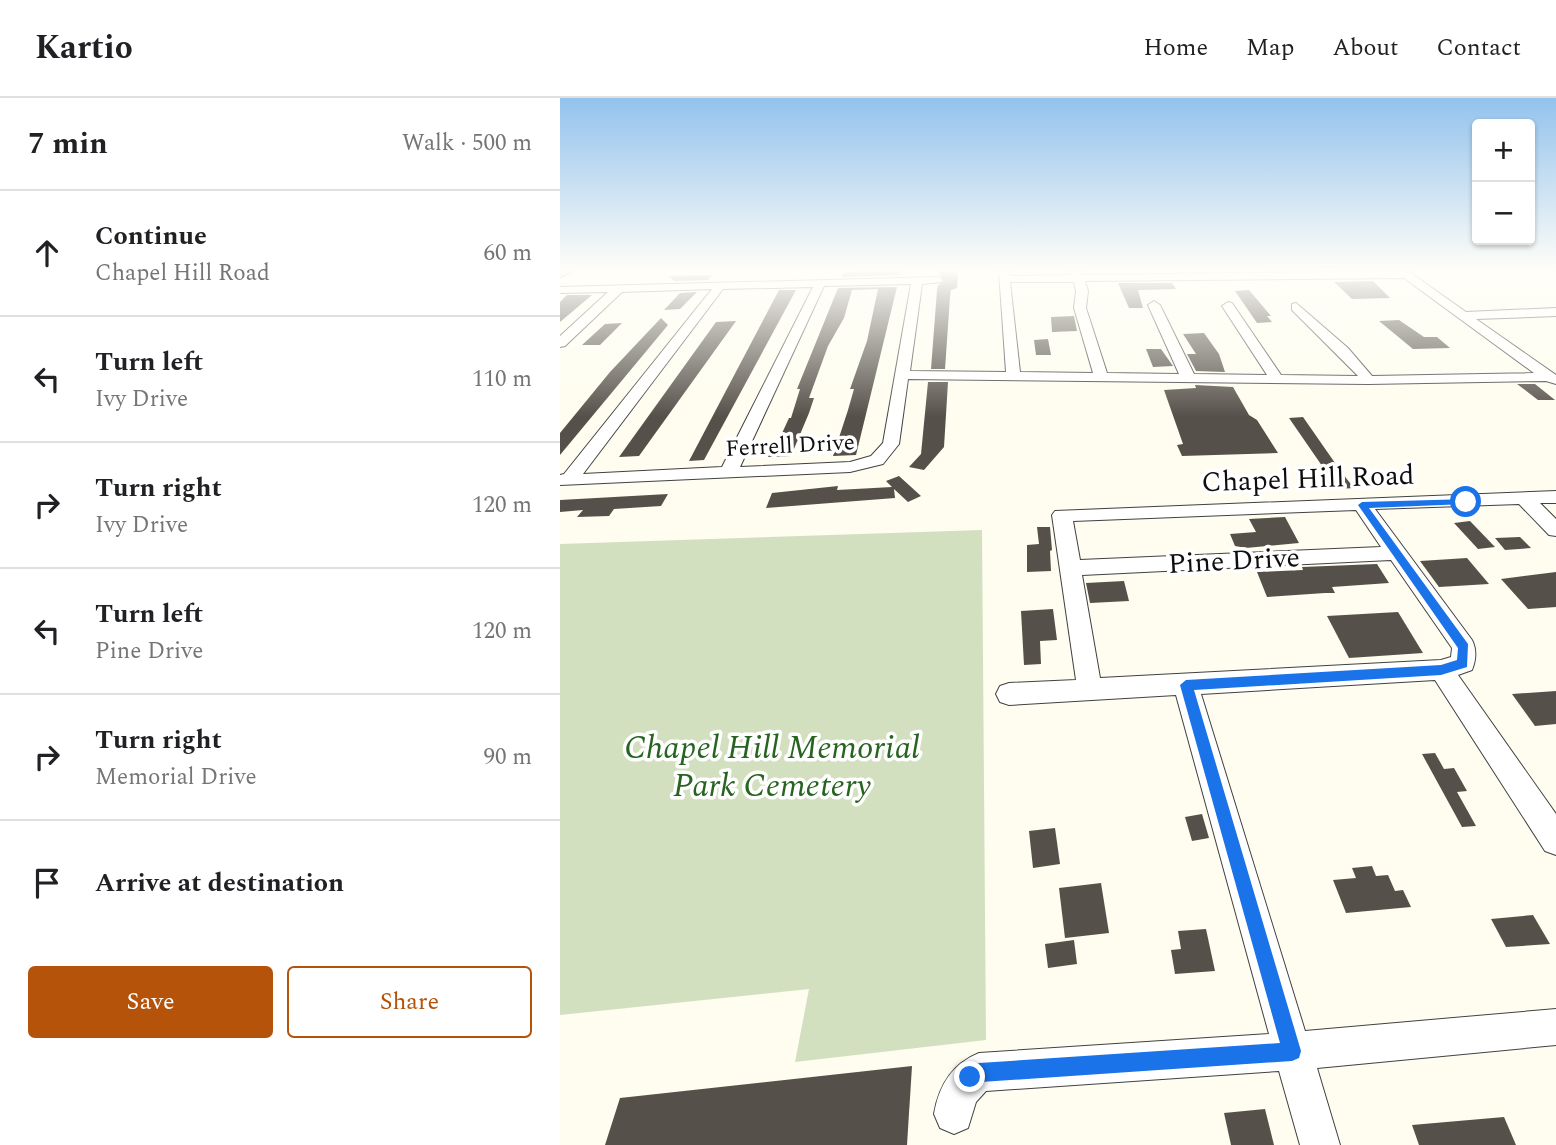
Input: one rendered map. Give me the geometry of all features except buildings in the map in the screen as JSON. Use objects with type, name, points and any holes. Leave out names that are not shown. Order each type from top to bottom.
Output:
[{"type":"street","points":[[560,343],[585,320]]},
{"type":"street","points":[[564,480],[693,320]]},
{"type":"street","points":[[729,472],[802,320]]},
{"type":"street","name":"Ferrell Drive","points":[[564,480],[867,465],[877,460],[891,444],[911,320]]},
{"type":"street","points":[[1009,320],[1013,376]]},
{"type":"street","points":[[1083,320],[1101,376]]},
{"type":"street","points":[[1161,320],[1188,377]]},
{"type":"street","points":[[1237,320],[1278,379]]},
{"type":"street","points":[[1307,320],[1361,368],[1368,380]]},
{"type":"street","points":[[1469,320],[1553,379]]},
{"type":"street","points":[[902,376],[1553,379]]},
{"type":"street","name":"Chapel Hill Road","points":[[1070,568],[1062,515],[1556,497]]},
{"type":"street","points":[[1523,498],[1556,530]]},
{"type":"street","points":[[1009,694],[1441,670],[1463,663],[1464,647],[1362,505]]},
{"type":"street","name":"Pine Drive","points":[[1070,568],[1397,553]]},
{"type":"street","points":[[1070,568],[1090,690]]},
{"type":"street","points":[[1441,670],[1556,840]]},
{"type":"street","points":[[1186,685],[1320,1145]]},
{"type":"street","points":[[954,1114],[960,1090],[970,1077],[979,1072],[1292,1051],[1556,1027]]},
{"type":"green space","name":"Chapel Hill Memorial Park Cemetery","points":[[982,530],[986,1040],[795,1062],[809,989],[560,1015],[560,544]]},
{"type":"route","points":[[970,1077],[979,1072],[1292,1051],[1186,685],[1441,670],[1463,663],[1464,647],[1362,505],[1466,502]]}]
